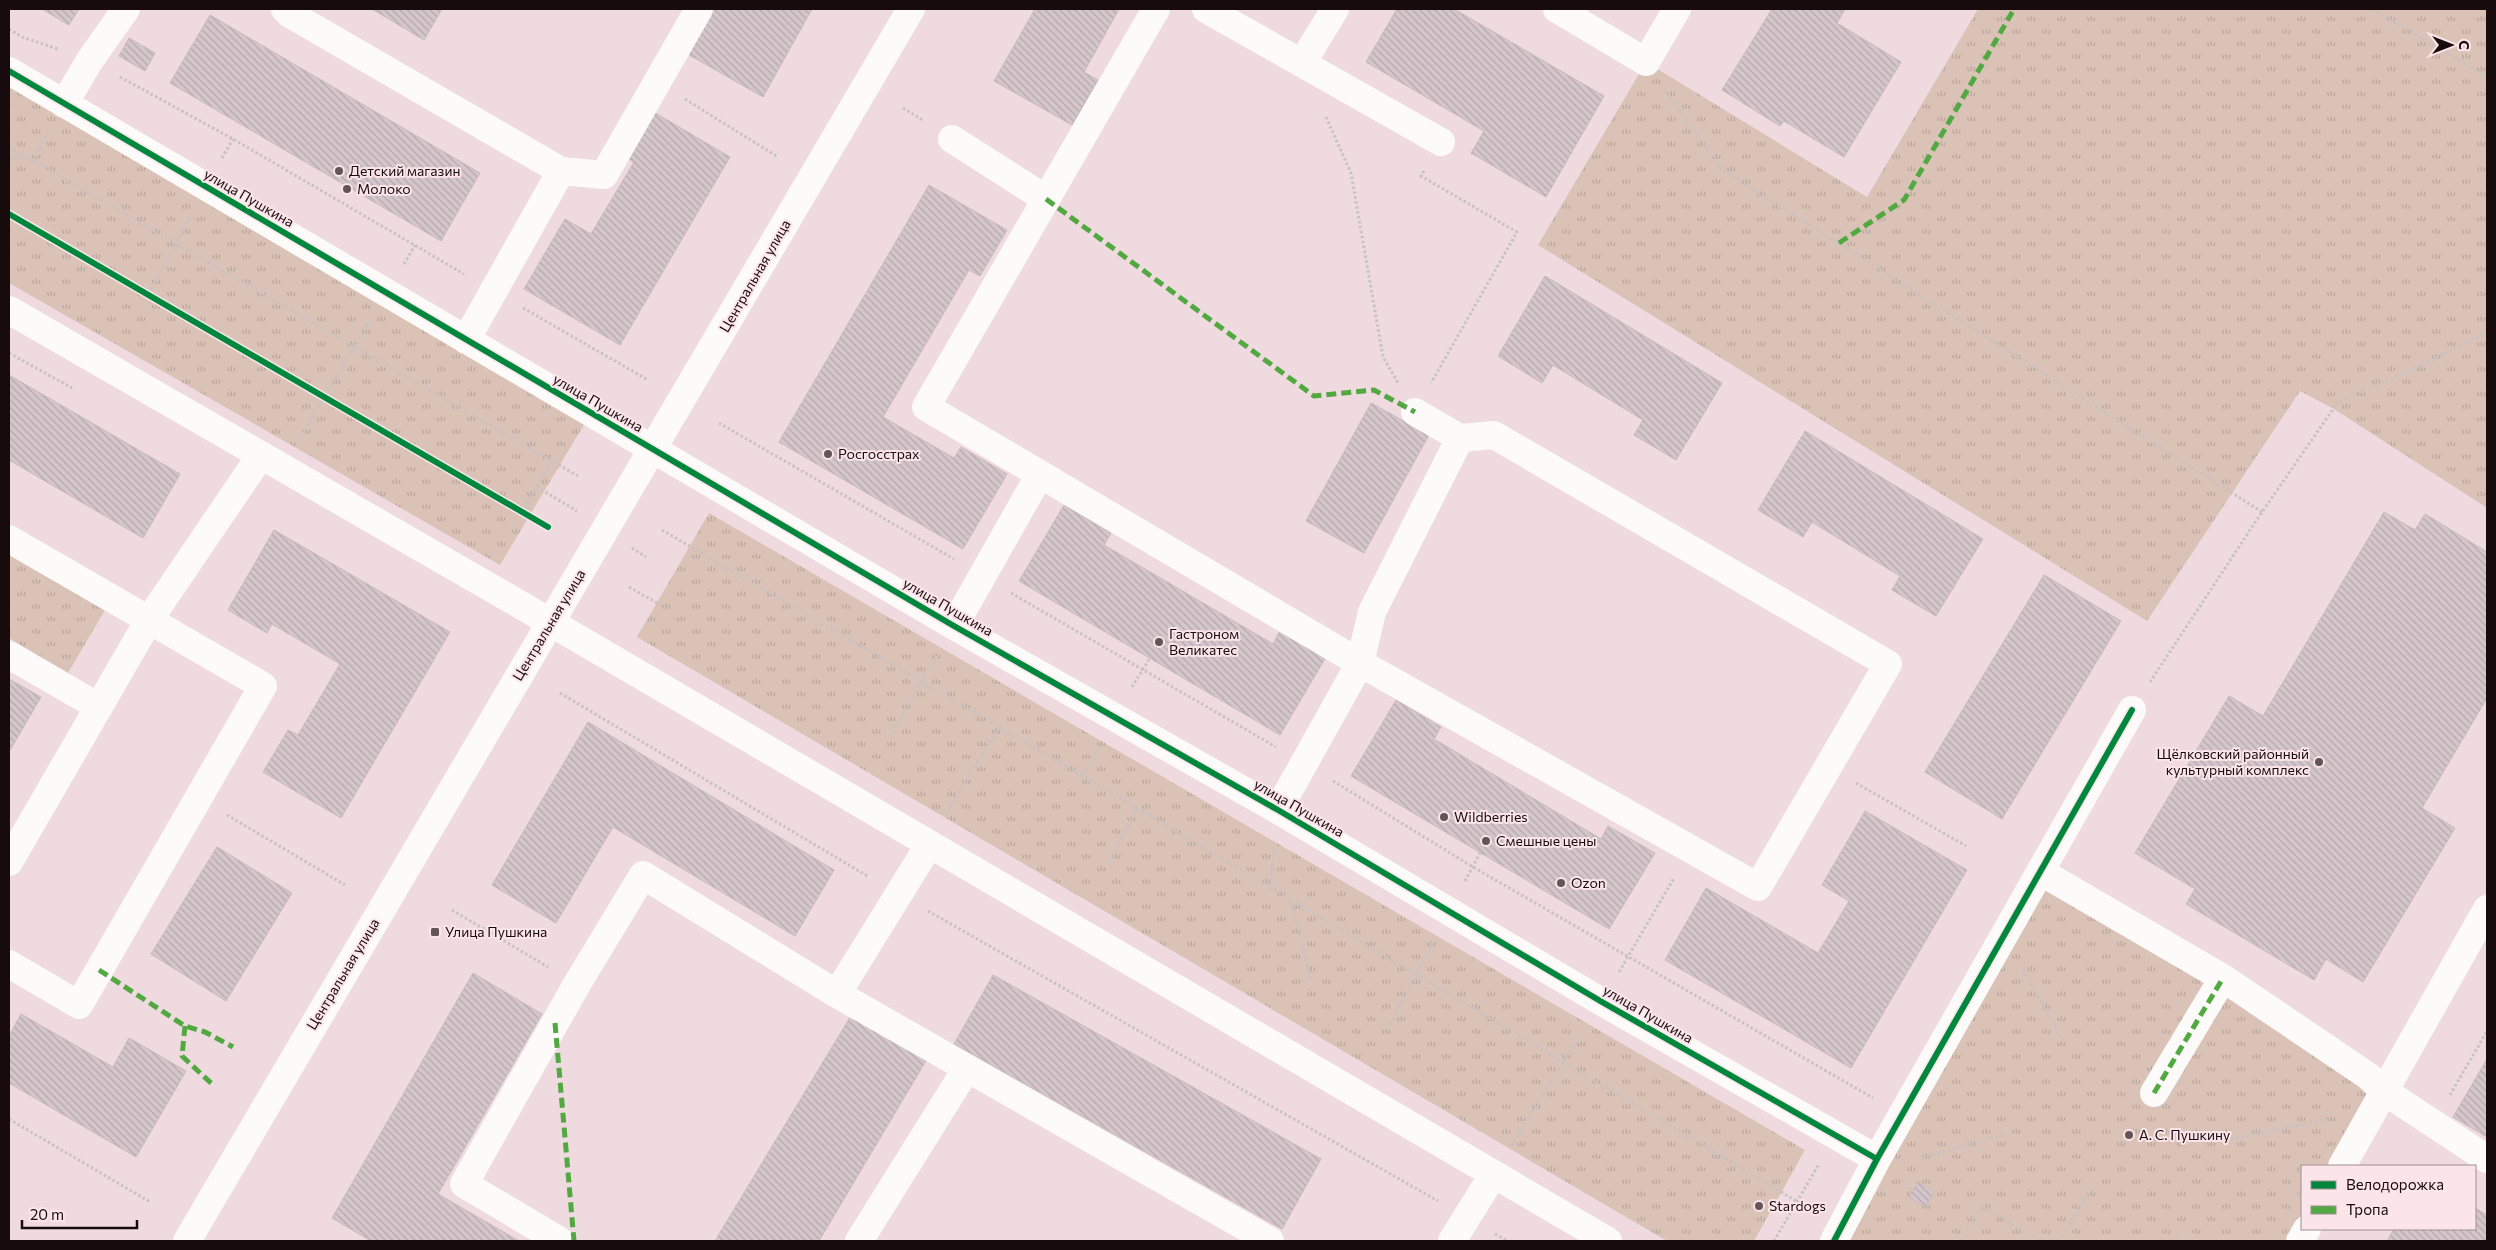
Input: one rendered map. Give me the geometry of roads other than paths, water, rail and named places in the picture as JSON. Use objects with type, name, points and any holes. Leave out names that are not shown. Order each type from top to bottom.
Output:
[{"type":"street","points":[[64,104],[90,60],[126,9]]},
{"type":"street","points":[[285,9],[298,19],[561,171],[604,175],[699,9]]},
{"type":"street","name":"Центральная улица","points":[[187,1241],[654,450],[910,9]]},
{"type":"street","points":[[1156,9],[926,407],[1360,663],[1758,887],[1888,664],[1494,435],[1460,438],[1415,412]]},
{"type":"street","points":[[1206,9],[1441,142]]},
{"type":"street","points":[[1302,63],[1336,9]]},
{"type":"street","points":[[1557,9],[1646,62],[1677,9]]},
{"type":"street","name":"улица Пушкина","points":[[9,71],[954,626],[1278,810],[1602,1002],[1878,1159]]},
{"type":"street","points":[[952,139],[1046,199]]},
{"type":"street","points":[[466,340],[561,171]]},
{"type":"street","points":[[9,310],[1608,1241]]},
{"type":"street","points":[[1278,810],[1303,762],[1360,663],[1372,612],[1460,438]]},
{"type":"street","points":[[9,862],[149,620],[271,461]]},
{"type":"street","points":[[954,626],[1040,474]]},
{"type":"street","points":[[9,539],[263,686],[79,1005],[9,964]]},
{"type":"street","points":[[9,655],[99,707]]},
{"type":"street","points":[[1834,1241],[1878,1159],[2132,710]]},
{"type":"street","points":[[837,994],[929,845]]},
{"type":"street","points":[[2041,872],[2223,978],[2368,1076],[2384,1091],[2487,1159]]},
{"type":"street","points":[[560,1241],[464,1184],[577,984],[643,875],[837,994],[1270,1241]]},
{"type":"street","points":[[2343,1165],[2487,909]]},
{"type":"street","points":[[2154,1093],[2223,978]]},
{"type":"street","points":[[859,1241],[967,1068]]},
{"type":"street","points":[[1452,1241],[1493,1175]]},
{"type":"street","points":[[2300,1241],[2306,1230]]},
{"type":"place","name":"Детский магазин","points":[[339,171]]},
{"type":"place","name":"Moлоко","points":[[347,189]]},
{"type":"place","name":"Росгосстрах","points":[[828,454]]},
{"type":"place","name":"Гастроном Великатес","points":[[1159,642]]},
{"type":"place","name":"Щёлковский районный культурный комплекс","points":[[2319,762]]},
{"type":"place","name":"Wildberries","points":[[1444,817]]},
{"type":"place","name":"Смешные цены","points":[[1486,841]]},
{"type":"place","name":"Ozon","points":[[1561,883]]},
{"type":"place","name":"Улица Пушкина","points":[[435,932]]},
{"type":"place","name":"А. С. Пушкину","points":[[2129,1135]]},
{"type":"place","name":"Stardogs","points":[[1759,1206]]}]
